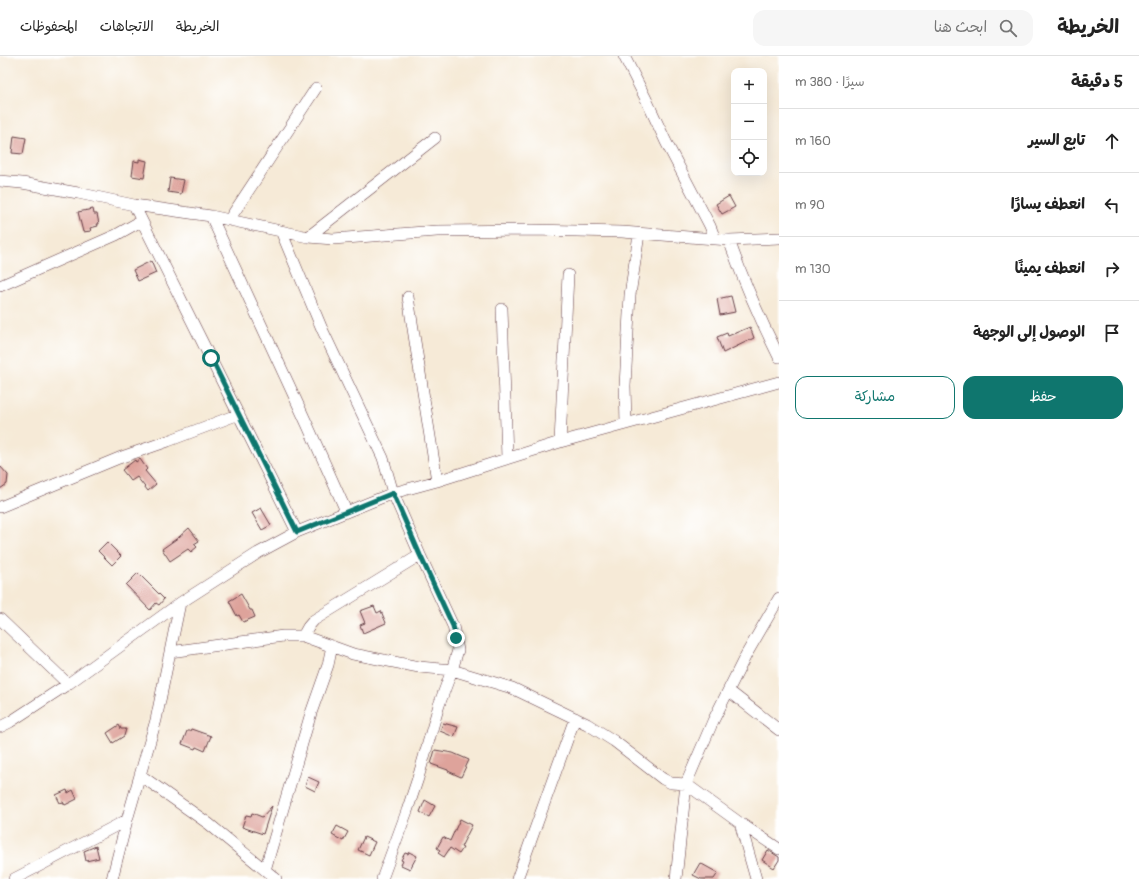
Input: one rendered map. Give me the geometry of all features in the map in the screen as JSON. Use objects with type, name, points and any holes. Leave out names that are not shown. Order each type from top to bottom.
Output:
[{"type":"street","points":[[624,56],[666,142],[710,226],[715,239]]},
{"type":"street","points":[[230,220],[316,88]]},
{"type":"street","points":[[308,237],[435,138]]},
{"type":"street","points":[[0,181],[22,183],[134,205],[211,216],[308,237],[333,239],[444,231],[582,231],[729,240],[779,238]]},
{"type":"street","points":[[134,205],[297,532]]},
{"type":"street","points":[[211,216],[346,511]]},
{"type":"street","points":[[0,286],[116,235],[141,221]]},
{"type":"street","points":[[281,231],[322,329],[383,458],[393,493],[453,626],[458,650],[439,705],[407,812],[382,879]]},
{"type":"street","points":[[626,424],[625,386],[630,295],[639,234]]},
{"type":"street","points":[[729,240],[750,294],[779,358]]},
{"type":"street","points":[[560,442],[568,275]]},
{"type":"street","points":[[408,297],[437,481]]},
{"type":"street","points":[[502,309],[507,458]]},
{"type":"street","points":[[0,727],[68,684],[180,603],[258,553],[297,532],[393,493],[437,481],[560,442],[779,382]]},
{"type":"street","points":[[0,507],[119,458],[239,414]]},
{"type":"street","points":[[303,636],[314,620],[420,555]]},
{"type":"street","points":[[676,879],[686,784],[713,721],[746,655],[779,598]]},
{"type":"street","points":[[112,879],[127,820],[156,720],[180,603]]},
{"type":"street","points":[[0,620],[68,684]]},
{"type":"street","points":[[170,652],[283,636],[303,636],[353,654],[388,662],[452,670],[512,688],[596,729],[663,779],[671,783],[686,784],[740,823],[779,848]]},
{"type":"street","points":[[265,870],[311,713],[328,665],[332,646]]},
{"type":"street","points":[[729,691],[779,730]]},
{"type":"street","points":[[517,879],[575,718]]},
{"type":"street","points":[[140,775],[209,824],[276,879]]},
{"type":"street","points":[[14,879],[127,820]]},
{"type":"street","points":[[740,823],[756,879]]},
{"type":"building","points":[[14,136],[26,138],[23,154],[12,153]]},
{"type":"building","points":[[139,159],[147,161],[144,178],[132,176],[134,161],[139,162]]},
{"type":"building","points":[[170,178],[184,180],[181,194],[168,192]]},
{"type":"building","points":[[729,196],[735,207],[722,214],[716,204]]},
{"type":"building","points":[[93,209],[94,214],[97,214],[99,224],[97,224],[98,226],[90,228],[91,231],[83,232],[78,212]]},
{"type":"building","points":[[151,261],[156,273],[138,281],[133,270]]},
{"type":"building","points":[[731,296],[735,312],[720,315],[717,299]]},
{"type":"building","points":[[750,327],[754,338],[723,353],[717,337],[727,333],[728,336]]},
{"type":"building","points":[[140,459],[147,469],[145,471],[156,484],[148,491],[137,477],[131,481],[122,470],[135,460],[136,462]]},
{"type":"building","points":[[0,466],[8,475],[7,484],[0,489]]},
{"type":"building","points":[[261,508],[271,525],[262,530],[252,513]]},
{"type":"building","points":[[189,528],[199,541],[194,544],[197,547],[191,552],[188,549],[170,561],[162,549]]},
{"type":"building","points":[[107,542],[121,556],[112,565],[98,551]]},
{"type":"building","points":[[138,573],[164,599],[159,605],[156,603],[150,610],[126,585]]},
{"type":"building","points":[[241,594],[255,617],[243,622],[239,615],[237,616],[229,601]]},
{"type":"building","points":[[374,606],[377,613],[381,611],[386,623],[363,633],[360,625],[365,623],[360,611]]},
{"type":"building","points":[[443,723],[458,727],[454,737],[440,731]]},
{"type":"building","points":[[119,725],[121,729],[126,729],[124,736],[113,743],[107,733]]},
{"type":"building","points":[[191,729],[211,736],[205,751],[196,747],[195,749],[182,744],[187,731],[190,731]]},
{"type":"building","points":[[435,750],[453,753],[469,760],[461,777],[448,770],[431,764]]},
{"type":"building","points":[[308,777],[319,782],[315,791],[305,786]]},
{"type":"building","points":[[67,790],[68,793],[73,790],[77,799],[65,805],[63,802],[60,803],[56,795]]},
{"type":"building","points":[[425,800],[435,806],[429,817],[420,812]]},
{"type":"building","points":[[272,806],[263,834],[242,827],[246,815],[251,816],[252,813],[262,817]]},
{"type":"building","points":[[460,819],[472,825],[461,847],[463,848],[459,854],[450,848],[444,857],[438,853],[440,850],[437,848],[443,837],[450,841]]},
{"type":"building","points":[[337,826],[348,832],[343,841],[332,835]]},
{"type":"building","points":[[364,837],[375,842],[369,855],[358,850]]},
{"type":"building","points":[[96,846],[99,858],[86,861],[84,851]]},
{"type":"building","points":[[768,850],[779,857],[779,860],[774,868],[762,860]]},
{"type":"building","points":[[409,852],[417,856],[410,869],[401,865],[403,861],[401,860],[405,853],[408,854]]},
{"type":"building","points":[[700,863],[718,873],[714,879],[701,879],[693,875]]},
{"type":"route","points":[[211,358],[297,532],[393,493],[453,626],[456,638]]}]
